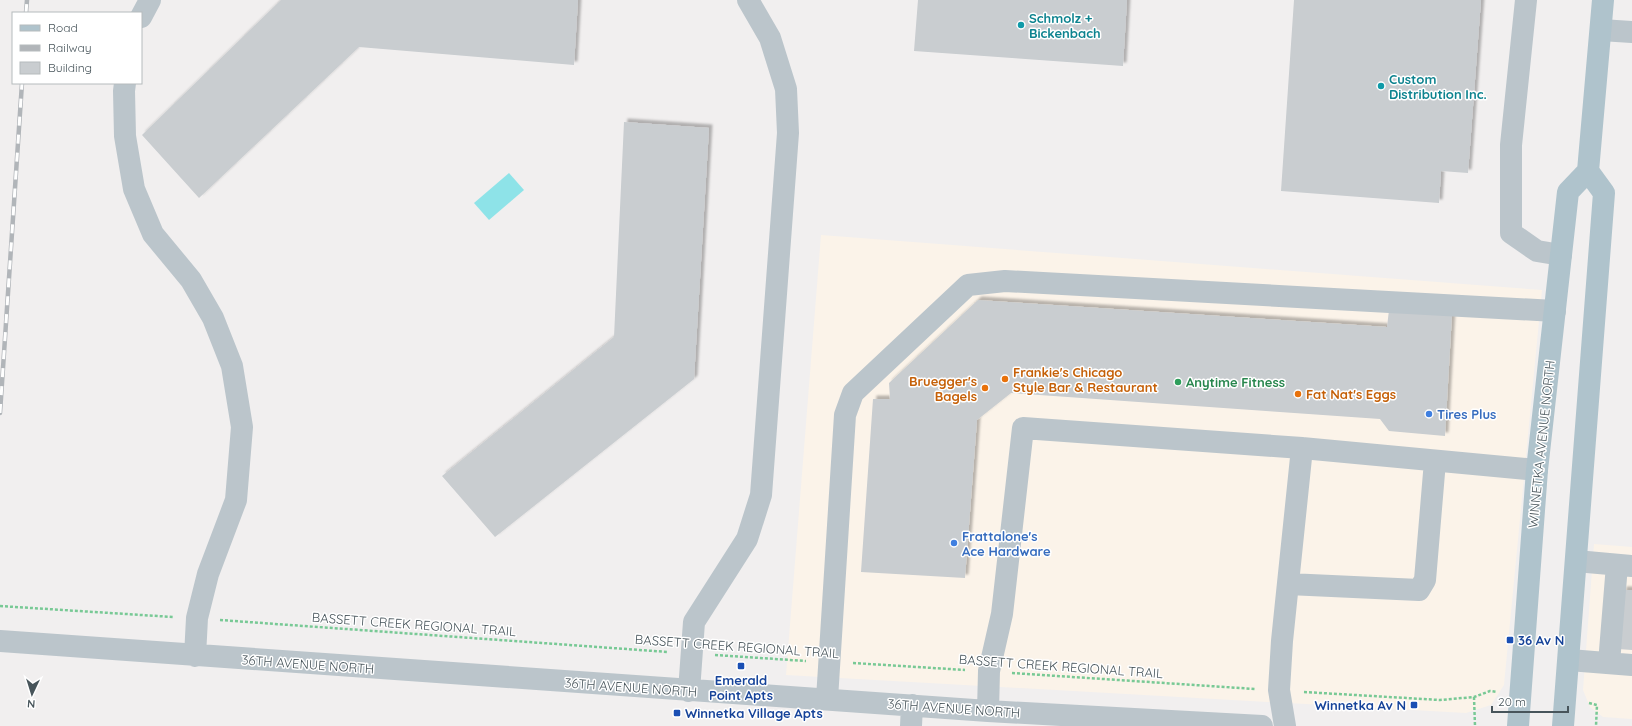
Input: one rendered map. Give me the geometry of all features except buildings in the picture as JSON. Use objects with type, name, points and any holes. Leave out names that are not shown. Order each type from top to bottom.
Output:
[{"type":"main road","points":[[1563,726],[1604,193],[1588,171],[1603,0]]},
{"type":"main road","name":"WINNETKA AVENUE NORTH","points":[[1518,726],[1537,470],[1568,192],[1588,171]]},
{"type":"street","points":[[142,15],[150,0]]},
{"type":"street","points":[[689,691],[694,622],[747,539],[761,495],[788,133],[786,89],[770,38],[748,0]]},
{"type":"street","points":[[1526,0],[1511,145],[1511,233],[1537,251],[1561,254]]},
{"type":"street","points":[[1601,30],[1632,32]]},
{"type":"street","points":[[125,84],[125,136],[134,188],[153,234],[190,280],[213,318],[232,366],[242,427],[236,500],[208,574],[198,618],[196,656]]},
{"type":"street","points":[[827,699],[845,415],[853,393],[968,285],[1005,281],[1555,311]]},
{"type":"street","points":[[988,711],[989,671],[1002,614],[1023,428],[1302,448],[1537,470]]},
{"type":"street","points":[[1285,726],[1279,690],[1282,641],[1302,448]]},
{"type":"street","points":[[1288,584],[1419,590],[1425,580],[1435,461]]},
{"type":"street","points":[[1576,561],[1624,565],[1608,663]]},
{"type":"street","name":"36TH AVENUE NORTH","points":[[0,641],[689,691],[827,699],[912,716],[988,711],[1262,726]]},
{"type":"street","points":[[1568,660],[1632,665]]},
{"type":"path","name":"BASSETT CREEK REGIONAL TRAIL","points":[[0,606],[198,618],[691,654],[989,671],[1440,700],[1474,697],[1475,726]]},
{"type":"shaded area","points":[[821,235],[1542,290],[1504,685],[1491,705],[1466,713],[786,675]]},
{"type":"shaded area","points":[[1594,544],[1632,547],[1632,719],[1603,717],[1590,707],[1583,690]]},
{"type":"water","points":[[509,173],[524,190],[489,220],[474,203]]},
{"type":"railway","points":[[26,12],[27,0]]},
{"type":"railway","points":[[0,413],[22,84]]},
{"type":"place","name":"Schmolz + Bickenbach","points":[[1021,25]]},
{"type":"place","name":"Custom Distribution Inc.","points":[[1381,86]]},
{"type":"place","name":"Frankie's Chicago Style Bar & Restaurant","points":[[1005,379]]},
{"type":"place","name":"Anytime Fitness","points":[[1178,382]]},
{"type":"place","name":"Bruegger's Bagels","points":[[985,388]]},
{"type":"place","name":"Fat Nat's Eggs","points":[[1298,394]]},
{"type":"place","name":"Tires Plus","points":[[1429,414]]},
{"type":"place","name":"Frattalone's Ace Hardware","points":[[954,543]]},
{"type":"place","name":"36 Av N","points":[[1510,640]]},
{"type":"place","name":"Emerald Point Apts","points":[[741,666]]},
{"type":"place","name":"Winnetka Av N","points":[[1414,705]]},
{"type":"place","name":"Winnetka Village Apts","points":[[677,713]]}]
